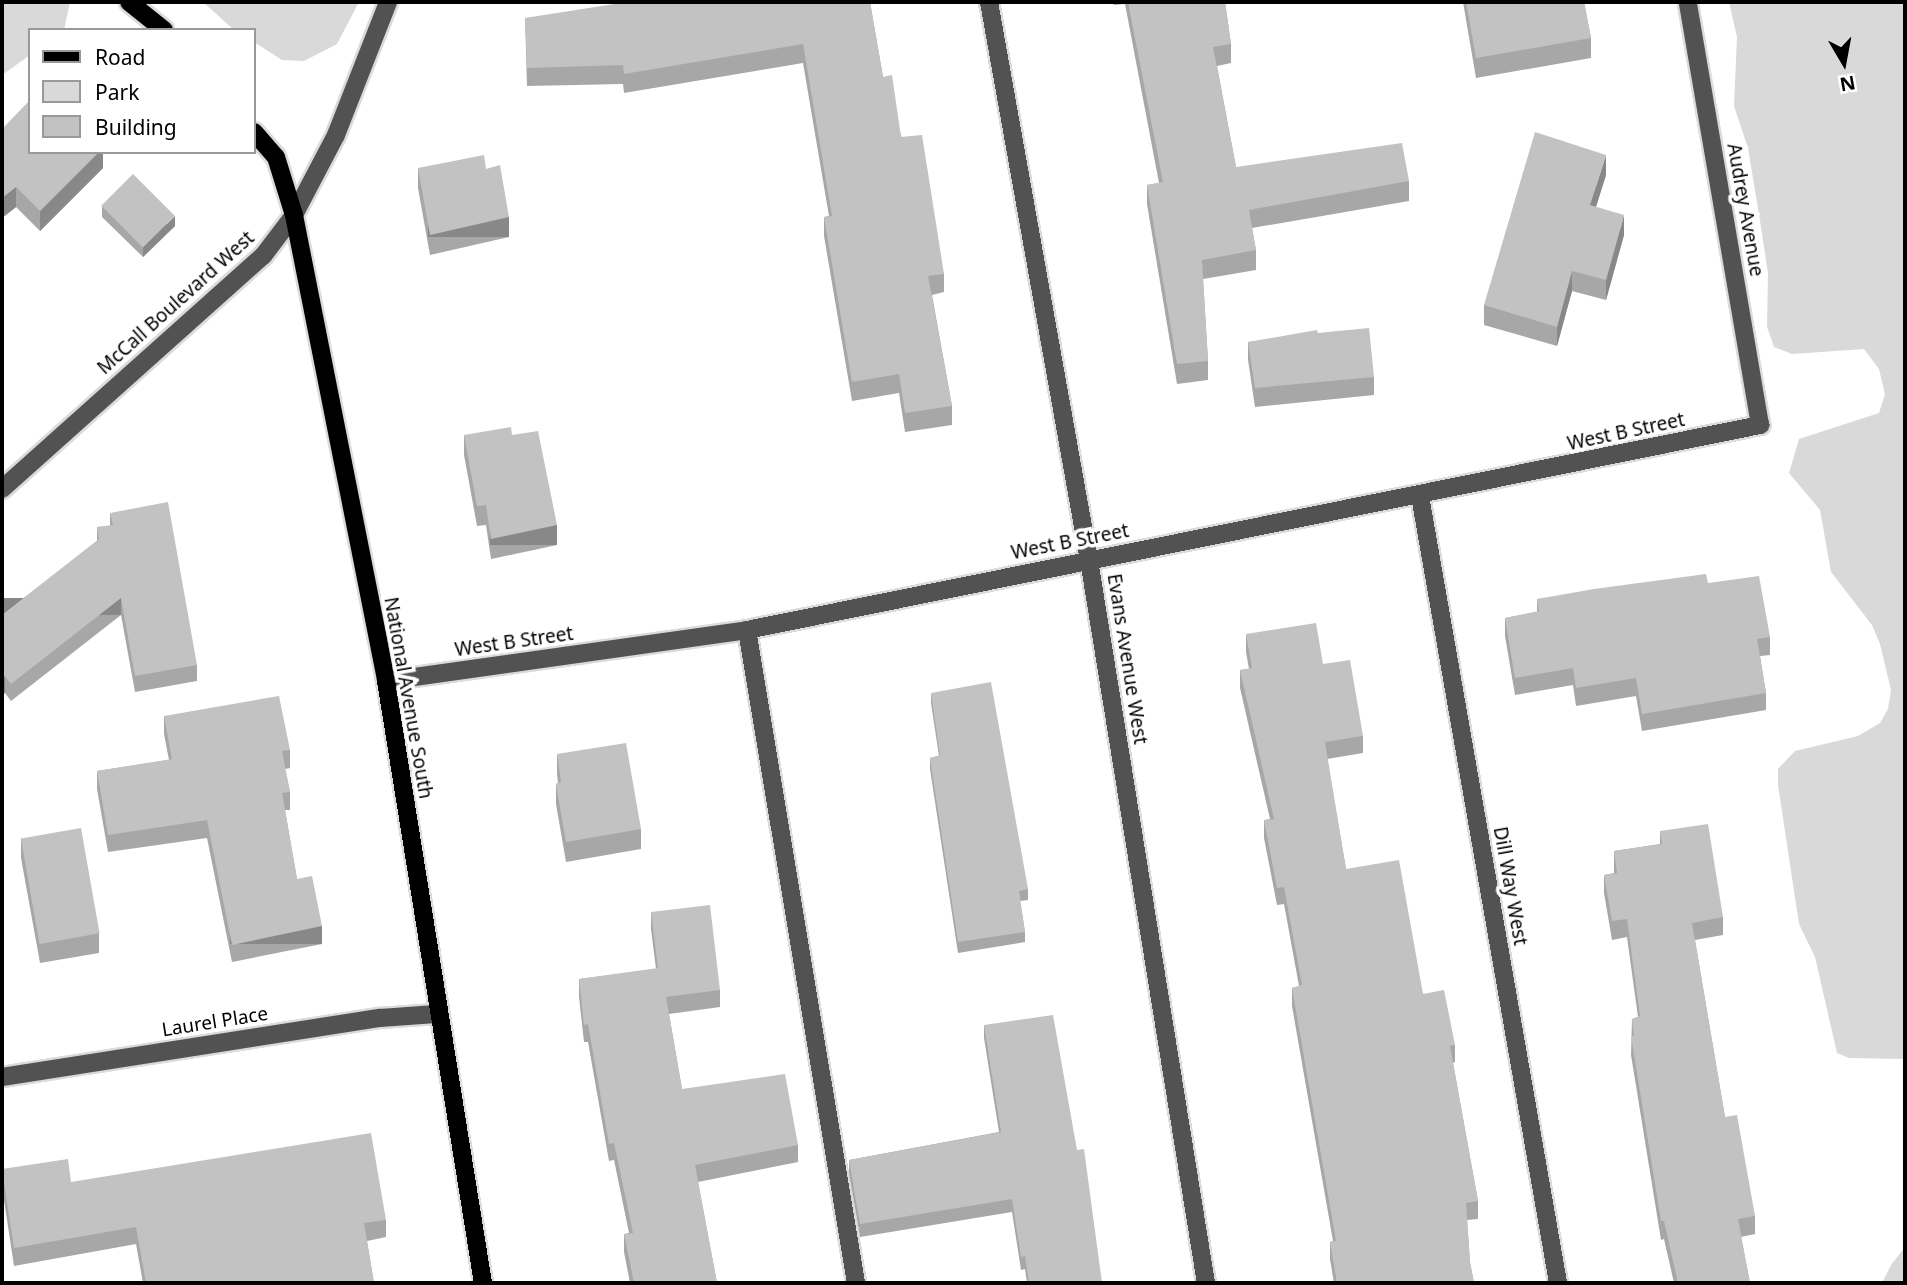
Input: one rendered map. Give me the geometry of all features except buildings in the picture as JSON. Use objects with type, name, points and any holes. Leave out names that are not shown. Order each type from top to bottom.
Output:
[{"type":"main road","points":[[129,2],[162,28]]},
{"type":"main road","name":"National Avenue South","points":[[256,134],[276,157],[294,215],[386,681],[436,1014],[483,1283]]},
{"type":"street","name":"McCall Boulevard West","points":[[2,489],[263,256],[294,215],[336,135],[388,2]]},
{"type":"street","name":"Evans Avenue West","points":[[989,2],[1089,560],[1206,1283]]},
{"type":"street","name":"Audrey Avenue","points":[[1688,2],[1759,425]]},
{"type":"street","name":"West B Street","points":[[386,681],[747,630],[1420,496],[1759,425]]},
{"type":"street","name":"Dill Way West","points":[[1420,496],[1558,1283]]},
{"type":"street","points":[[747,630],[856,1283]]},
{"type":"street","name":"Laurel Place","points":[[2,1077],[380,1018],[436,1014]]},
{"type":"green space","points":[[2,2],[70,2],[64,28],[28,28],[28,56],[2,75]]},
{"type":"green space","points":[[203,2],[359,2],[337,44],[304,61],[282,60],[256,43],[256,28],[232,28]]},
{"type":"green space","points":[[1729,2],[1905,2],[1905,1059],[1849,1058],[1837,1053],[1815,957],[1799,924],[1778,785],[1778,769],[1795,751],[1858,736],[1880,723],[1888,709],[1891,690],[1880,644],[1872,625],[1831,572],[1820,510],[1789,473],[1799,439],[1879,413],[1885,394],[1879,369],[1864,349],[1792,354],[1774,347],[1767,327],[1768,273],[1748,148],[1734,106],[1737,37]]},
{"type":"green space","points":[[1905,1247],[1905,1283],[1882,1283],[1891,1265]]}]
